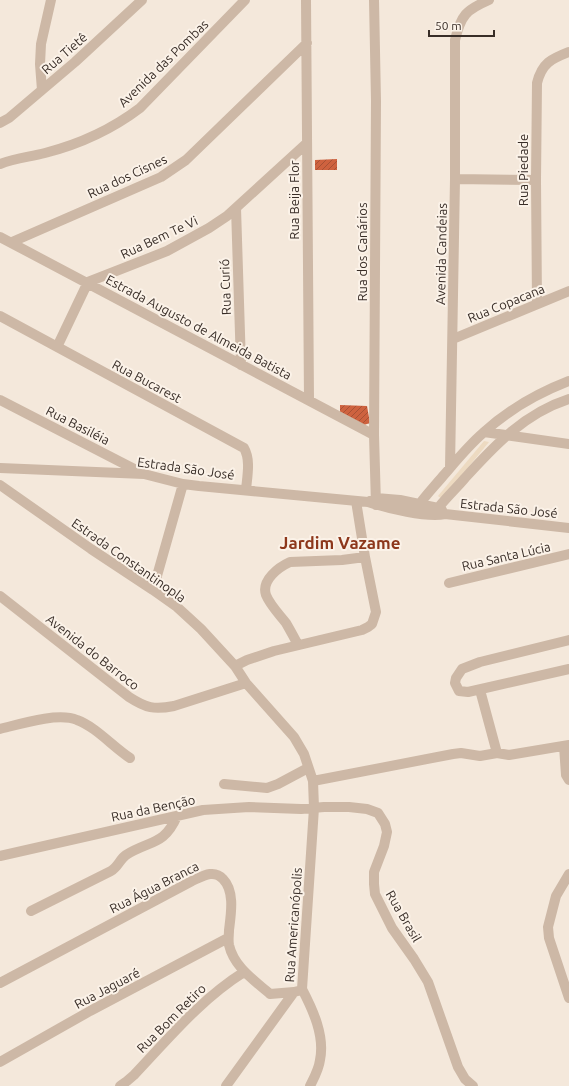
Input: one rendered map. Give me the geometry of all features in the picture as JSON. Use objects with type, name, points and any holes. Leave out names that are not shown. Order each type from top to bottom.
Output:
[{"type":"street","points":[[42,90],[40,64],[41,44],[51,0]]},
{"type":"street","name":"Rua Tietê","points":[[0,123],[9,118],[75,62],[142,0]]},
{"type":"street","name":"Avenida das Pombas","points":[[0,164],[45,153],[77,143],[103,132],[123,120],[145,103],[246,0]]},
{"type":"street","name":"Rua Beija Flor","points":[[306,0],[309,400]]},
{"type":"street","name":"Rua dos Canários","points":[[373,502],[376,109],[374,0]]},
{"type":"street","name":"Avenida Candeias","points":[[450,468],[455,179],[455,40],[458,26],[466,13],[475,6],[489,0]]},
{"type":"street","name":"Rua dos Cisnes","points":[[12,242],[160,177],[177,167],[227,121],[307,43]]},
{"type":"street","name":"Rua Piedade","points":[[537,304],[537,90],[540,73],[549,62],[569,52]]},
{"type":"street","name":"Rua Bem Te Vi","points":[[88,282],[154,257],[209,228],[227,216],[307,143]]},
{"type":"street","points":[[455,179],[536,180]]},
{"type":"street","name":"Rua Curió","points":[[236,208],[241,365]]},
{"type":"street","name":"Estrada Augusto de Almeida Batista","points":[[0,237],[88,282],[374,435]]},
{"type":"street","points":[[57,347],[88,282]]},
{"type":"street","name":"Rua Copacana","points":[[453,339],[569,291]]},
{"type":"street","name":"Rua Bucarest","points":[[0,316],[244,448],[248,455],[246,490]]},
{"type":"street","points":[[417,508],[450,468],[484,432],[500,419],[536,396],[569,381]]},
{"type":"street","points":[[439,512],[482,458],[505,436],[540,411],[569,399]]},
{"type":"street","name":"Rua Basiléia","points":[[0,400],[144,474]]},
{"type":"street","points":[[484,432],[569,444]]},
{"type":"street","name":"Estrada São José","points":[[0,468],[144,474],[183,484],[373,502],[439,512],[569,528]]},
{"type":"street","points":[[153,590],[183,484]]},
{"type":"street","name":"Estrada Constantinopla","points":[[0,485],[177,607],[235,666]]},
{"type":"street","points":[[314,808],[314,787],[304,754],[294,737],[246,683],[235,666],[247,660],[298,645],[368,627],[374,620],[376,612],[356,501]]},
{"type":"street","name":"Rua Santa Lúcia","points":[[449,583],[569,554]]},
{"type":"street","points":[[298,645],[265,593],[265,587],[273,574],[282,566],[290,562],[342,560],[365,557]]},
{"type":"street","name":"Avenida do Barroco","points":[[0,596],[129,698],[140,704],[152,708],[174,706],[246,683]]},
{"type":"street","points":[[569,640],[480,662],[462,669],[454,683],[459,691],[468,692],[569,669]]},
{"type":"street","points":[[480,690],[497,754]]},
{"type":"street","points":[[0,729],[40,720],[67,718],[76,720],[88,726],[130,758]]},
{"type":"street","points":[[314,787],[453,754],[461,753],[480,756],[497,754],[509,755],[567,746],[566,775],[569,780]]},
{"type":"street","points":[[224,784],[267,788],[308,768]]},
{"type":"street","name":"Rua da Benção","points":[[0,856],[203,810],[249,807],[314,808]]},
{"type":"street","name":"Rua Brasil","points":[[314,808],[330,807],[367,809],[378,813],[385,824],[387,832],[384,846],[374,872],[375,894],[392,928],[428,982],[458,1067],[465,1079],[473,1086]]},
{"type":"street","name":"Rua Americanópolis","points":[[310,1086],[320,1060],[321,1041],[314,1011],[298,991],[314,808]]},
{"type":"street","points":[[32,912],[111,871],[118,865],[124,856],[165,835],[172,827],[177,816]]},
{"type":"street","name":"Rua Água Branca","points":[[0,983],[209,873],[221,876],[229,887],[231,899],[228,938],[229,946],[231,952],[244,972],[270,994],[298,991]]},
{"type":"street","points":[[569,874],[556,896],[548,927],[549,938],[569,998]]},
{"type":"street","name":"Rua Jaguaré","points":[[0,1062],[90,1011],[228,938]]},
{"type":"street","name":"Rua Bom Retiro","points":[[124,1084],[196,1009],[219,988],[244,972]]},
{"type":"street","points":[[226,1086],[298,991]]},
{"type":"shaded area","points":[[484,441],[489,442],[442,499],[438,496]]},
{"type":"building","points":[[337,159],[337,170],[315,170],[315,160]]},
{"type":"building","points":[[340,405],[367,406],[370,423],[364,425],[340,413]]},
{"type":"district","name":"Jardim Vazame","points":[[340,542]]}]
